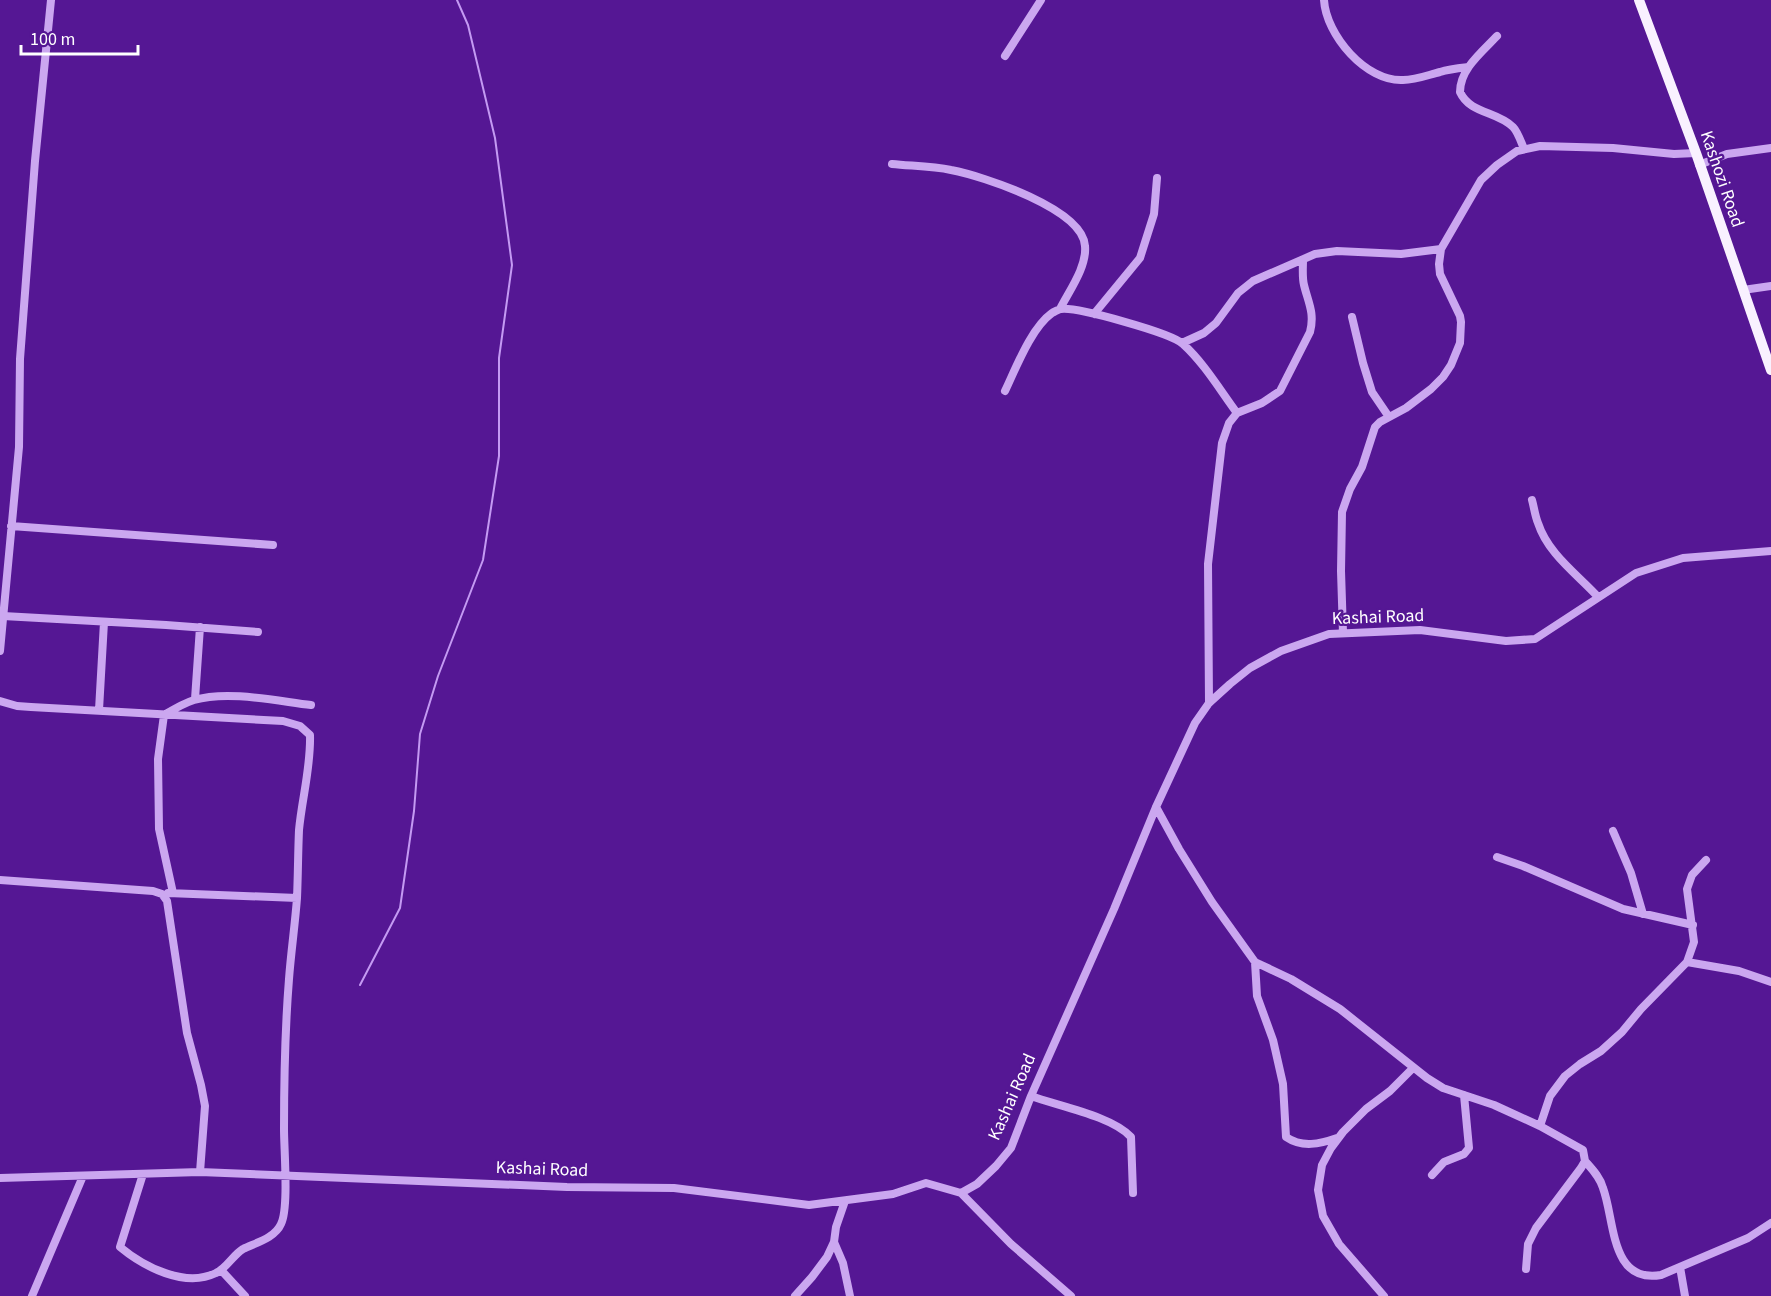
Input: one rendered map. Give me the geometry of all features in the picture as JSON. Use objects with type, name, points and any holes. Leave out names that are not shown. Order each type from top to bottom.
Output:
[{"type":"main road","name":"Kashozi Road","points":[[1639,0],[1696,153],[1771,370]]},
{"type":"street","points":[[0,651],[19,447],[20,359],[34,172],[51,0]]},
{"type":"street","points":[[1005,56],[1041,0]]},
{"type":"street","points":[[1324,0],[1324,7],[1338,40],[1352,56],[1377,74],[1388,79],[1403,80],[1468,67]]},
{"type":"street","points":[[1497,36],[1468,67],[1460,85],[1462,98],[1474,108],[1513,126],[1524,149]]},
{"type":"street","points":[[1343,633],[1342,512],[1350,489],[1362,467],[1375,427],[1406,408],[1443,377],[1458,352],[1460,316],[1443,284],[1438,264],[1441,249],[1481,180],[1510,155],[1540,146],[1604,147],[1674,154],[1696,153]]},
{"type":"street","points":[[1699,165],[1727,154],[1771,148]]},
{"type":"street","points":[[892,164],[952,170],[1018,191],[1061,213],[1083,234],[1085,254],[1060,309],[1051,314],[1040,327],[1025,350],[1005,391]]},
{"type":"street","points":[[1094,314],[1140,258],[1154,214],[1156,178]]},
{"type":"street","points":[[1182,344],[1193,340],[1210,328],[1238,293],[1253,281],[1315,254],[1337,251],[1401,254],[1441,249]]},
{"type":"street","points":[[1209,704],[1208,564],[1222,443],[1228,423],[1237,413],[1262,403],[1280,391],[1310,332],[1312,310],[1304,284],[1303,260]]},
{"type":"street","points":[[1743,290],[1771,286]]},
{"type":"street","points":[[1060,309],[1094,314],[1173,337],[1182,344],[1237,413]]},
{"type":"street","points":[[1352,316],[1372,392],[1389,417]]},
{"type":"street","points":[[1532,500],[1538,524],[1546,541],[1567,567],[1598,597]]},
{"type":"street","points":[[11,525],[273,544]]},
{"type":"street","name":"Kashai Road","points":[[0,1178],[200,1172],[567,1187],[674,1188],[809,1205],[893,1194],[926,1183],[961,1193],[977,1184],[1011,1148],[1031,1096],[1114,909],[1156,807],[1195,723],[1209,704],[1250,668],[1281,651],[1310,640],[1343,633],[1420,630],[1506,641],[1535,639],[1636,573],[1683,558],[1771,551]]},
{"type":"street","points":[[2,623],[104,622],[258,632]]},
{"type":"street","points":[[99,710],[104,622]]},
{"type":"street","points":[[195,699],[200,627]]},
{"type":"street","points":[[164,715],[195,699],[219,697],[243,697],[311,705]]},
{"type":"street","points":[[0,701],[17,706],[284,721],[300,726],[310,735],[309,763],[299,831],[297,898],[285,1045],[285,1177],[281,1224],[270,1236],[238,1252],[215,1274],[183,1277],[152,1268],[133,1258],[120,1247],[143,1174]]},
{"type":"street","points":[[164,715],[158,759],[159,830],[172,893]]},
{"type":"street","points":[[1156,807],[1212,902],[1255,962],[1292,979],[1340,1010],[1443,1089],[1494,1105],[1581,1147],[1585,1154],[1585,1161],[1536,1228],[1528,1244],[1526,1269]]},
{"type":"street","points":[[1613,831],[1631,873],[1643,914]]},
{"type":"street","points":[[1497,857],[1623,909],[1693,926]]},
{"type":"street","points":[[1540,1126],[1550,1096],[1565,1076],[1601,1051],[1622,1032],[1687,962],[1694,942],[1687,889],[1692,875],[1706,860]]},
{"type":"street","points":[[0,880],[139,889],[162,894],[297,898]]},
{"type":"street","points":[[162,894],[170,910],[187,1033],[199,1073],[205,1106],[200,1172]]},
{"type":"street","points":[[1255,962],[1257,996],[1273,1040],[1283,1084],[1286,1137],[1297,1143],[1315,1144],[1338,1138]]},
{"type":"street","points":[[1687,962],[1739,971],[1771,982]]},
{"type":"street","points":[[1384,1296],[1339,1244],[1323,1216],[1318,1190],[1322,1165],[1338,1138],[1366,1109],[1390,1092],[1413,1068]]},
{"type":"street","points":[[1432,1175],[1444,1162],[1464,1154],[1468,1148],[1464,1095]]},
{"type":"street","points":[[1031,1096],[1106,1121],[1125,1131],[1131,1137],[1133,1193]]},
{"type":"street","points":[[1585,1161],[1603,1187],[1618,1252],[1626,1266],[1634,1272],[1654,1276],[1680,1267],[1748,1238],[1771,1223]]},
{"type":"street","points":[[32,1296],[84,1176]]},
{"type":"street","points":[[961,1193],[1011,1244],[1071,1296]]},
{"type":"street","points":[[795,1296],[828,1257],[844,1201]]},
{"type":"street","points":[[834,1242],[843,1263],[850,1296]]},
{"type":"street","points":[[1680,1267],[1685,1296]]},
{"type":"street","points":[[221,1270],[245,1296]]},
{"type":"waterway","points":[[360,985],[400,908],[414,811],[420,734],[438,676],[483,560],[499,456],[499,358],[512,265],[495,138],[468,25],[457,0]]}]
